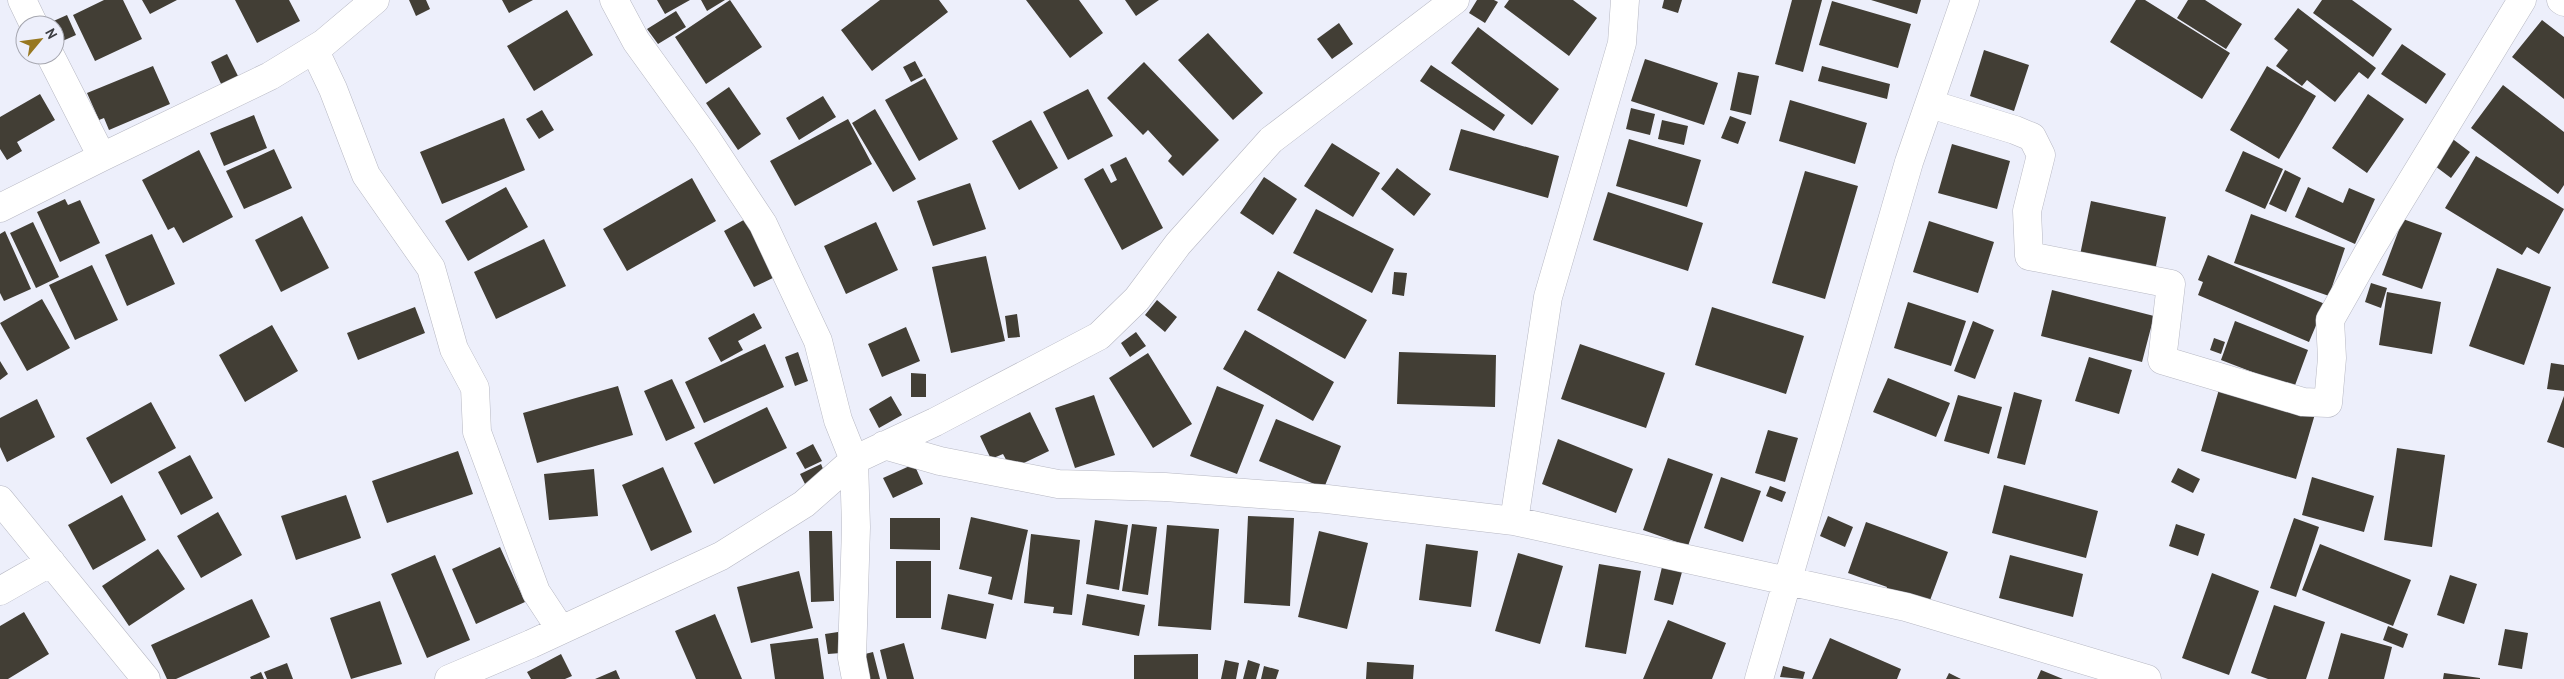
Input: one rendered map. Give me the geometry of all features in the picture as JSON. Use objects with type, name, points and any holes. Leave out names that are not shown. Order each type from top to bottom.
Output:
[{"type":"street","points":[[22,0],[29,15]]},
{"type":"street","points":[[0,208],[270,76],[314,49],[374,0]]},
{"type":"street","points":[[614,0],[636,41],[706,138],[763,224],[818,341],[838,420],[854,460],[856,527],[852,658],[856,679]]},
{"type":"street","points":[[449,679],[561,630],[721,556],[804,504],[854,460],[935,422],[1099,336],[1137,299],[1178,244],[1270,140],[1455,0]]},
{"type":"street","points":[[1514,521],[1548,298],[1622,43],[1625,0]]},
{"type":"street","points":[[1760,679],[1787,579],[1909,162],[1965,0]]},
{"type":"street","points":[[1930,104],[2032,137],[2041,155],[2027,211],[2029,256],[2171,284],[2162,360],[2303,402],[2328,403],[2332,358],[2330,320],[2368,253],[2522,0]]},
{"type":"street","points":[[314,49],[333,90],[366,175],[431,268],[454,349],[475,388],[477,432],[536,592],[561,630]]},
{"type":"street","points":[[55,65],[102,157]]},
{"type":"street","points":[[884,445],[940,460],[1058,484],[1166,487],[1327,499],[1514,521],[1787,579],[1906,607],[2147,679]]},
{"type":"street","points":[[0,500],[146,679]]},
{"type":"street","points":[[0,592],[51,562]]},
{"type":"building","points":[[104,0],[123,0],[142,39],[95,61],[73,15]]},
{"type":"building","points":[[142,0],[177,0],[150,14]]},
{"type":"building","points":[[235,0],[289,0],[300,21],[257,43]]},
{"type":"building","points":[[409,0],[426,0],[430,9],[416,16]]},
{"type":"building","points":[[502,0],[533,0],[509,13]]},
{"type":"building","points":[[657,0],[690,0],[665,14]]},
{"type":"building","points":[[701,0],[725,0],[707,11]]},
{"type":"building","points":[[730,0],[762,47],[706,84],[675,37]]},
{"type":"building","points":[[880,0],[939,0],[948,12],[872,71],[841,30]]},
{"type":"building","points":[[1026,0],[1079,0],[1103,33],[1070,58]]},
{"type":"building","points":[[1125,0],[1159,0],[1136,16]]},
{"type":"building","points":[[1477,0],[1494,0],[1498,2],[1485,23],[1469,13]]},
{"type":"building","points":[[1509,0],[1573,0],[1597,18],[1569,56],[1504,7]]},
{"type":"building","points":[[1664,0],[1682,0],[1678,13],[1662,8]]},
{"type":"building","points":[[1792,0],[1822,0],[1803,72],[1775,64]]},
{"type":"building","points":[[1871,0],[1921,0],[1917,14]]},
{"type":"building","points":[[2136,0],[2145,0],[2230,53],[2202,99],[2110,42]]},
{"type":"building","points":[[2188,0],[2205,0],[2242,24],[2226,49],[2177,18]]},
{"type":"building","points":[[2322,0],[2352,0],[2392,29],[2373,57],[2313,13]]},
{"type":"building","points":[[1832,1],[1911,24],[1898,68],[1819,45]]},
{"type":"building","points":[[2298,8],[2376,68],[2368,79],[2359,72],[2335,102],[2307,80],[2302,86],[2276,66],[2288,50],[2274,39]]},
{"type":"building","points":[[567,10],[593,55],[534,91],[507,46]]},
{"type":"building","points":[[676,11],[686,27],[658,44],[647,29]]},
{"type":"building","points":[[67,15],[76,35],[65,40],[65,16]]},
{"type":"building","points":[[2542,20],[2564,37],[2564,99],[2512,57]]},
{"type":"building","points":[[1339,23],[1353,44],[1332,59],[1317,39]]},
{"type":"building","points":[[1478,27],[1559,89],[1532,125],[1451,63]]},
{"type":"building","points":[[1208,33],[1263,93],[1233,120],[1178,60]]},
{"type":"building","points":[[2402,44],[2446,74],[2426,104],[2381,74]]},
{"type":"building","points":[[1984,50],[2029,65],[2014,111],[1970,96]]},
{"type":"building","points":[[227,54],[239,78],[222,86],[211,62]]},
{"type":"building","points":[[1645,59],[1718,83],[1704,125],[1631,101]]},
{"type":"building","points":[[915,61],[923,76],[911,82],[903,67]]},
{"type":"building","points":[[1144,62],[1219,140],[1183,176],[1168,161],[1172,156],[1148,130],[1143,135],[1107,98]]},
{"type":"building","points":[[1431,65],[1505,115],[1494,131],[1420,81]]},
{"type":"building","points":[[153,66],[170,104],[109,130],[104,118],[99,120],[87,93]]},
{"type":"building","points":[[1822,66],[1890,84],[1887,99],[1818,81]]},
{"type":"building","points":[[2267,66],[2316,96],[2279,159],[2230,130]]},
{"type":"building","points":[[1738,72],[1759,76],[1751,115],[1730,110]]},
{"type":"building","points":[[925,78],[958,139],[919,161],[885,100]]},
{"type":"building","points":[[2503,85],[2564,132],[2564,185],[2558,194],[2471,128]]},
{"type":"building","points":[[729,87],[761,134],[738,150],[706,103]]},
{"type":"building","points":[[1088,89],[1113,136],[1068,160],[1043,112]]},
{"type":"building","points":[[40,94],[55,120],[17,142],[22,151],[7,160],[0,149],[0,117]]},
{"type":"building","points":[[2368,94],[2404,119],[2367,173],[2332,148]]},
{"type":"building","points":[[823,96],[836,117],[799,140],[786,118]]},
{"type":"building","points":[[1790,100],[1867,123],[1855,164],[1779,141]]},
{"type":"building","points":[[1631,108],[1655,114],[1650,135],[1626,129]]},
{"type":"building","points":[[875,109],[916,179],[893,192],[852,123]]},
{"type":"building","points":[[542,110],[554,130],[539,139],[526,119]]},
{"type":"building","points":[[254,115],[267,148],[224,166],[210,133]]},
{"type":"building","points":[[1730,116],[1746,122],[1738,144],[1721,138]]},
{"type":"building","points":[[504,118],[525,170],[442,204],[420,152]]},
{"type":"building","points":[[848,119],[872,164],[795,206],[770,161]]},
{"type":"building","points":[[1031,120],[1058,168],[1019,190],[992,141]]},
{"type":"building","points":[[1662,120],[1688,126],[1684,145],[1658,139]]},
{"type":"building","points":[[1461,129],[1559,156],[1548,198],[1449,170]]},
{"type":"building","points":[[2450,137],[2470,152],[2451,178],[2431,163]]},
{"type":"building","points":[[1629,139],[1701,160],[1687,207],[1616,186]]},
{"type":"building","points":[[1332,143],[1380,173],[1353,217],[1304,186]]},
{"type":"building","points":[[1952,144],[2010,161],[1997,209],[1938,193]]},
{"type":"building","points":[[274,149],[292,188],[244,209],[226,171]]},
{"type":"building","points":[[199,150],[233,217],[183,243],[174,227],[168,230],[142,180]]},
{"type":"building","points":[[2243,151],[2283,169],[2265,209],[2225,191]]},
{"type":"building","points":[[2476,156],[2564,209],[2539,254],[2527,247],[2522,255],[2445,208]]},
{"type":"building","points":[[1126,157],[1163,228],[1122,250],[1084,179],[1103,168],[1111,183],[1117,180],[1110,165]]},
{"type":"building","points":[[1397,168],[1431,194],[1414,216],[1381,189]]},
{"type":"building","points":[[2285,170],[2301,178],[2286,212],[2269,204]]},
{"type":"building","points":[[1805,171],[1858,186],[1825,299],[1772,283]]},
{"type":"building","points":[[1264,177],[1297,199],[1273,235],[1240,213]]},
{"type":"building","points":[[692,178],[716,221],[627,271],[603,229]]},
{"type":"building","points":[[970,183],[986,229],[933,246],[917,201]]},
{"type":"building","points":[[506,187],[528,227],[468,261],[445,221]]},
{"type":"building","points":[[2308,187],[2343,203],[2349,188],[2375,199],[2355,244],[2295,217]]},
{"type":"building","points":[[1608,192],[1703,223],[1688,271],[1593,240]]},
{"type":"building","points":[[65,199],[68,205],[80,200],[100,243],[60,262],[37,212]]},
{"type":"building","points":[[2091,201],[2166,217],[2155,271],[2080,255]]},
{"type":"building","points":[[1316,209],[1394,249],[1372,293],[1293,253]]},
{"type":"building","points":[[2251,214],[2345,248],[2329,296],[2234,263]]},
{"type":"building","points":[[302,216],[329,268],[281,292],[255,240]]},
{"type":"building","points":[[749,217],[779,275],[754,287],[724,231]]},
{"type":"building","points":[[2403,219],[2442,233],[2422,289],[2382,275]]},
{"type":"building","points":[[1929,221],[1994,242],[1978,293],[1913,272]]},
{"type":"building","points":[[33,222],[59,277],[36,288],[10,233]]},
{"type":"building","points":[[876,222],[898,270],[846,294],[824,246]]},
{"type":"building","points":[[5,231],[31,289],[4,301],[0,293],[0,234]]},
{"type":"building","points":[[152,234],[175,284],[127,306],[105,255]]},
{"type":"building","points":[[544,239],[566,286],[496,319],[474,272]]},
{"type":"building","points":[[2208,255],[2325,304],[2309,342],[2198,295],[2203,282],[2198,280]]},
{"type":"building","points":[[986,256],[1005,341],[951,353],[932,267]]},
{"type":"building","points":[[92,265],[118,320],[75,340],[49,285]]},
{"type":"building","points":[[2497,268],[2551,287],[2524,365],[2469,346]]},
{"type":"building","points":[[1278,271],[1367,320],[1345,359],[1257,310]]},
{"type":"building","points":[[1394,272],[1407,273],[1404,296],[1392,294]]},
{"type":"building","points":[[2371,283],[2387,288],[2381,308],[2365,302]]},
{"type":"building","points":[[2052,290],[2154,316],[2142,362],[2041,336]]},
{"type":"building","points":[[2387,292],[2441,302],[2432,354],[2379,345]]},
{"type":"building","points":[[42,299],[70,348],[27,371],[0,323]]},
{"type":"building","points":[[1157,300],[1177,317],[1165,332],[1145,315]]},
{"type":"building","points":[[1908,302],[1966,321],[1951,366],[1894,348]]},
{"type":"building","points":[[415,307],[425,333],[358,360],[347,333]]},
{"type":"building","points":[[1712,307],[1804,336],[1786,394],[1695,365]]},
{"type":"building","points":[[754,313],[762,328],[738,341],[743,350],[721,362],[708,338]]},
{"type":"building","points":[[1017,314],[1020,337],[1008,338],[1005,316]]},
{"type":"building","points":[[1973,321],[1994,330],[1975,379],[1954,371]]},
{"type":"building","points":[[2235,321],[2308,350],[2294,388],[2221,360]]},
{"type":"building","points":[[272,325],[298,371],[245,402],[219,355]]},
{"type":"building","points":[[906,327],[920,361],[882,377],[868,344]]},
{"type":"building","points":[[1245,330],[1334,382],[1313,421],[1223,369]]},
{"type":"building","points":[[1136,332],[1146,346],[1130,357],[1121,343]]},
{"type":"building","points":[[2214,338],[2225,342],[2221,354],[2210,350]]},
{"type":"building","points":[[765,344],[784,387],[704,423],[685,382]]},
{"type":"building","points":[[1580,344],[1665,373],[1646,428],[1561,399]]},
{"type":"building","points":[[798,352],[808,381],[795,386],[785,357]]},
{"type":"building","points":[[1399,352],[1496,355],[1495,407],[1397,404]]},
{"type":"building","points":[[1148,353],[1192,424],[1153,448],[1109,378]]},
{"type":"building","points":[[2089,357],[2132,370],[2119,414],[2075,401]]},
{"type":"building","points":[[0,361],[8,374],[0,380]]},
{"type":"building","points":[[2551,363],[2564,365],[2564,391],[2547,389]]},
{"type":"building","points":[[911,373],[926,374],[926,397],[911,397]]},
{"type":"building","points":[[1888,378],[1950,403],[1936,437],[1873,412]]},
{"type":"building","points":[[672,379],[695,428],[666,441],[644,391]]},
{"type":"building","points":[[618,386],[633,435],[537,463],[523,413]]},
{"type":"building","points":[[1217,386],[1264,405],[1237,474],[1190,456]]},
{"type":"building","points":[[2220,386],[2315,414],[2296,479],[2201,451]]},
{"type":"building","points":[[2014,392],[2042,400],[2025,465],[1997,458]]},
{"type":"building","points":[[1094,395],[1115,455],[1075,468],[1055,408]]},
{"type":"building","points":[[1958,395],[2002,407],[1989,454],[1944,441]]},
{"type":"building","points":[[891,396],[902,415],[879,428],[869,409]]},
{"type":"building","points":[[2564,396],[2564,448],[2547,442]]},
{"type":"building","points":[[37,399],[55,437],[7,462],[0,447],[0,418]]},
{"type":"building","points":[[151,402],[176,448],[111,484],[86,438]]},
{"type":"building","points":[[767,407],[787,448],[714,484],[694,443]]},
{"type":"building","points":[[1030,412],[1049,451],[1011,469],[1003,454],[991,459],[980,436]]},
{"type":"building","points":[[1276,419],[1341,446],[1324,488],[1259,461]]},
{"type":"building","points":[[1768,430],[1798,438],[1785,482],[1755,473]]},
{"type":"building","points":[[1558,439],[1633,469],[1616,513],[1542,484]]},
{"type":"building","points":[[813,444],[822,461],[805,469],[796,453]]},
{"type":"building","points":[[2397,448],[2445,455],[2432,547],[2384,540]]},
{"type":"building","points":[[458,451],[473,494],[387,523],[372,481]]},
{"type":"building","points":[[190,455],[213,498],[181,515],[158,472]]},
{"type":"building","points":[[1668,458],[1713,474],[1688,546],[1643,530]]},
{"type":"building","points":[[821,464],[826,476],[806,486],[800,474]]},
{"type":"building","points":[[914,464],[923,484],[893,498],[883,478]]},
{"type":"building","points":[[663,467],[692,532],[651,551],[622,485]]},
{"type":"building","points":[[2178,468],[2200,479],[2193,493],[2171,482]]},
{"type":"building","points":[[594,469],[598,516],[549,520],[544,474]]},
{"type":"building","points":[[1721,477],[1761,491],[1743,542],[1704,528]]},
{"type":"building","points":[[2312,477],[2374,496],[2364,532],[2302,515]]},
{"type":"building","points":[[2004,485],[2098,511],[2086,558],[1992,533]]},
{"type":"building","points":[[1770,486],[1786,492],[1782,502],[1766,496]]},
{"type":"building","points":[[122,495],[146,540],[93,570],[68,525]]},
{"type":"building","points":[[346,495],[361,538],[296,560],[281,516]]},
{"type":"building","points":[[218,512],[242,555],[201,578],[177,536]]},
{"type":"building","points":[[1248,516],[1294,518],[1290,606],[1244,603]]},
{"type":"building","points":[[1828,516],[1853,527],[1845,547],[1820,536]]},
{"type":"building","points":[[971,517],[1028,530],[1012,600],[988,594],[992,577],[959,569]]},
{"type":"building","points":[[890,518],[940,518],[940,550],[890,549]]},
{"type":"building","points":[[2294,518],[2319,527],[2296,597],[2270,588]]},
{"type":"building","points":[[1095,520],[1128,525],[1119,590],[1086,584]]},
{"type":"building","points":[[1866,522],[1948,552],[1929,603],[1884,594],[1887,587],[1848,573]]},
{"type":"building","points":[[1132,524],[1157,527],[1148,595],[1122,591]]},
{"type":"building","points":[[2176,524],[2205,534],[2198,556],[2169,546]]},
{"type":"building","points":[[1167,525],[1219,529],[1211,630],[1158,626]]},
{"type":"building","points":[[809,531],[832,531],[834,601],[811,602]]},
{"type":"building","points":[[1319,531],[1368,543],[1347,629],[1298,617]]},
{"type":"building","points":[[1031,534],[1080,540],[1072,615],[1053,613],[1054,607],[1024,603]]},
{"type":"building","points":[[1426,544],[1478,551],[1471,607],[1419,600]]},
{"type":"building","points":[[2320,544],[2411,580],[2393,626],[2302,590]]},
{"type":"building","points":[[500,547],[525,602],[476,624],[452,569]]},
{"type":"building","points":[[158,549],[185,589],[129,626],[102,586]]},
{"type":"building","points":[[1518,553],[1563,566],[1540,644],[1495,631]]},
{"type":"building","points":[[435,555],[470,640],[427,658],[391,574]]},
{"type":"building","points":[[2010,555],[2083,574],[2073,617],[1999,598]]},
{"type":"building","points":[[896,561],[931,561],[931,618],[896,618]]},
{"type":"building","points":[[1599,564],[1641,571],[1626,654],[1585,647]]},
{"type":"building","points":[[1662,567],[1682,572],[1673,605],[1654,600]]},
{"type":"building","points":[[799,571],[813,628],[751,643],[737,587]]},
{"type":"building","points":[[2212,573],[2259,591],[2229,675],[2182,658]]},
{"type":"building","points":[[2450,575],[2477,584],[2464,624],[2437,615]]},
{"type":"building","points":[[948,594],[994,604],[986,639],[941,629]]},
{"type":"building","points":[[1087,594],[1145,605],[1139,636],[1082,625]]},
{"type":"building","points":[[252,599],[270,637],[176,679],[167,679],[151,645]]},
{"type":"building","points":[[380,601],[402,664],[351,679],[330,618]]},
{"type":"building","points":[[2274,605],[2325,622],[2306,679],[2268,679],[2251,673]]},
{"type":"building","points":[[24,612],[49,654],[8,679],[0,679],[0,626]]},
{"type":"building","points":[[715,614],[742,679],[696,679],[675,631]]},
{"type":"building","points":[[1668,620],[1726,643],[1712,679],[1643,679]]},
{"type":"building","points":[[2388,626],[2408,634],[2403,648],[2383,640]]},
{"type":"building","points":[[2505,629],[2528,633],[2522,669],[2498,665]]},
{"type":"building","points":[[838,632],[841,653],[828,654],[825,634]]},
{"type":"building","points":[[2341,633],[2392,647],[2384,679],[2328,679]]},
{"type":"building","points":[[818,638],[824,679],[775,679],[770,644]]},
{"type":"building","points":[[1830,638],[1901,669],[1897,679],[1812,679]]},
{"type":"building","points":[[904,643],[914,679],[887,679],[880,650]]},
{"type":"building","points":[[873,652],[880,679],[868,679],[861,655]]},
{"type":"building","points":[[561,654],[572,676],[565,679],[531,679],[527,672]]},
{"type":"building","points":[[1198,654],[1198,679],[1134,679],[1134,655]]},
{"type":"building","points":[[1225,660],[1239,663],[1236,679],[1221,679]]},
{"type":"building","points":[[1248,660],[1260,664],[1256,679],[1243,679]]},
{"type":"building","points":[[1367,662],[1414,665],[1413,679],[1366,679]]},
{"type":"building","points":[[287,663],[293,679],[267,679],[264,672]]},
{"type":"building","points":[[1264,666],[1279,670],[1276,679],[1261,679]]},
{"type":"building","points":[[1783,666],[1805,672],[1803,679],[1780,677]]},
{"type":"building","points":[[616,670],[620,679],[595,679]]},
{"type":"building","points":[[2041,670],[2063,679],[2037,679]]},
{"type":"building","points":[[261,672],[264,679],[251,679],[250,677]]},
{"type":"building","points":[[1949,673],[1961,679],[1946,679]]},
{"type":"building","points":[[2444,673],[2480,678],[2480,679],[2443,679]]}]
